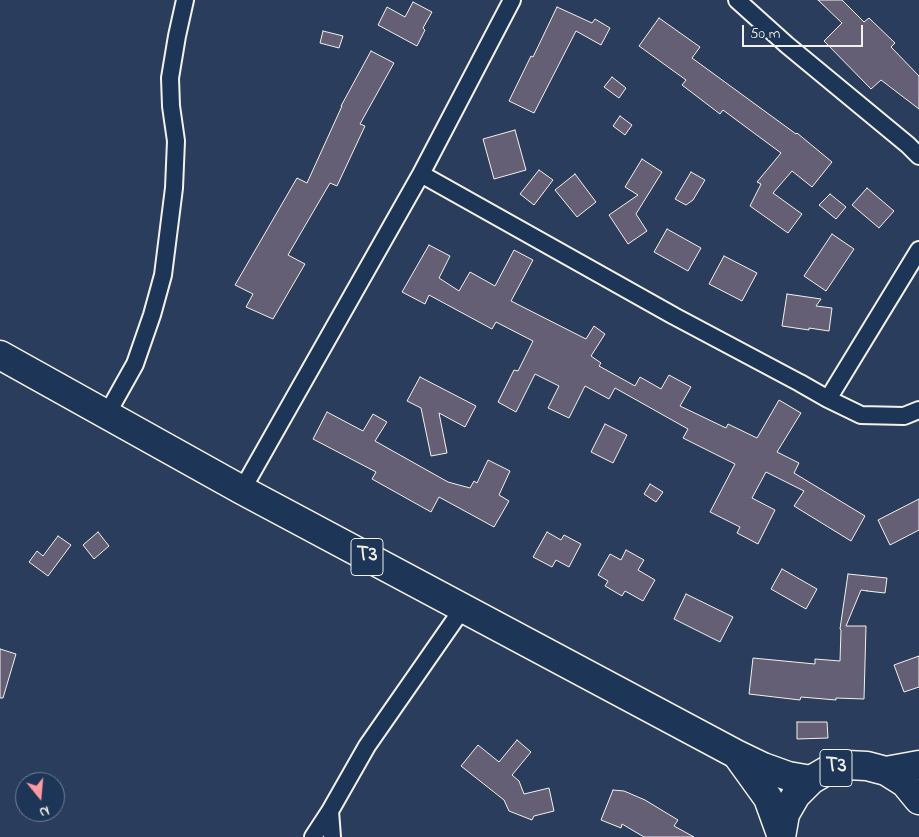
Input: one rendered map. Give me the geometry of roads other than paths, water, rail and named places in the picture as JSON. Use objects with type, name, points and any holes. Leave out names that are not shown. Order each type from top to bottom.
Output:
[{"type":"highway","name":"T3","points":[[0,355],[242,490],[736,754],[788,776],[811,780]]},
{"type":"highway","name":"T3","points":[[736,754],[768,798],[781,836]]},
{"type":"highway","name":"T3","points":[[781,836],[786,814],[796,795],[811,780],[828,770],[848,765],[867,766],[886,771],[904,783],[919,800]]},
{"type":"highway","name":"T3","points":[[886,771],[919,765]]},
{"type":"street","points":[[107,414],[135,364],[163,276],[174,188],[176,141],[171,106],[170,78],[185,0]]},
{"type":"street","points":[[242,490],[421,174],[512,0]]},
{"type":"street","points":[[738,0],[787,45],[919,156]]},
{"type":"street","points":[[421,174],[674,316],[861,415],[904,416],[919,410]]},
{"type":"street","points":[[828,399],[919,250]]},
{"type":"street","points":[[313,837],[367,746],[463,608]]},
{"type":"street","points":[[330,811],[332,837]]}]
